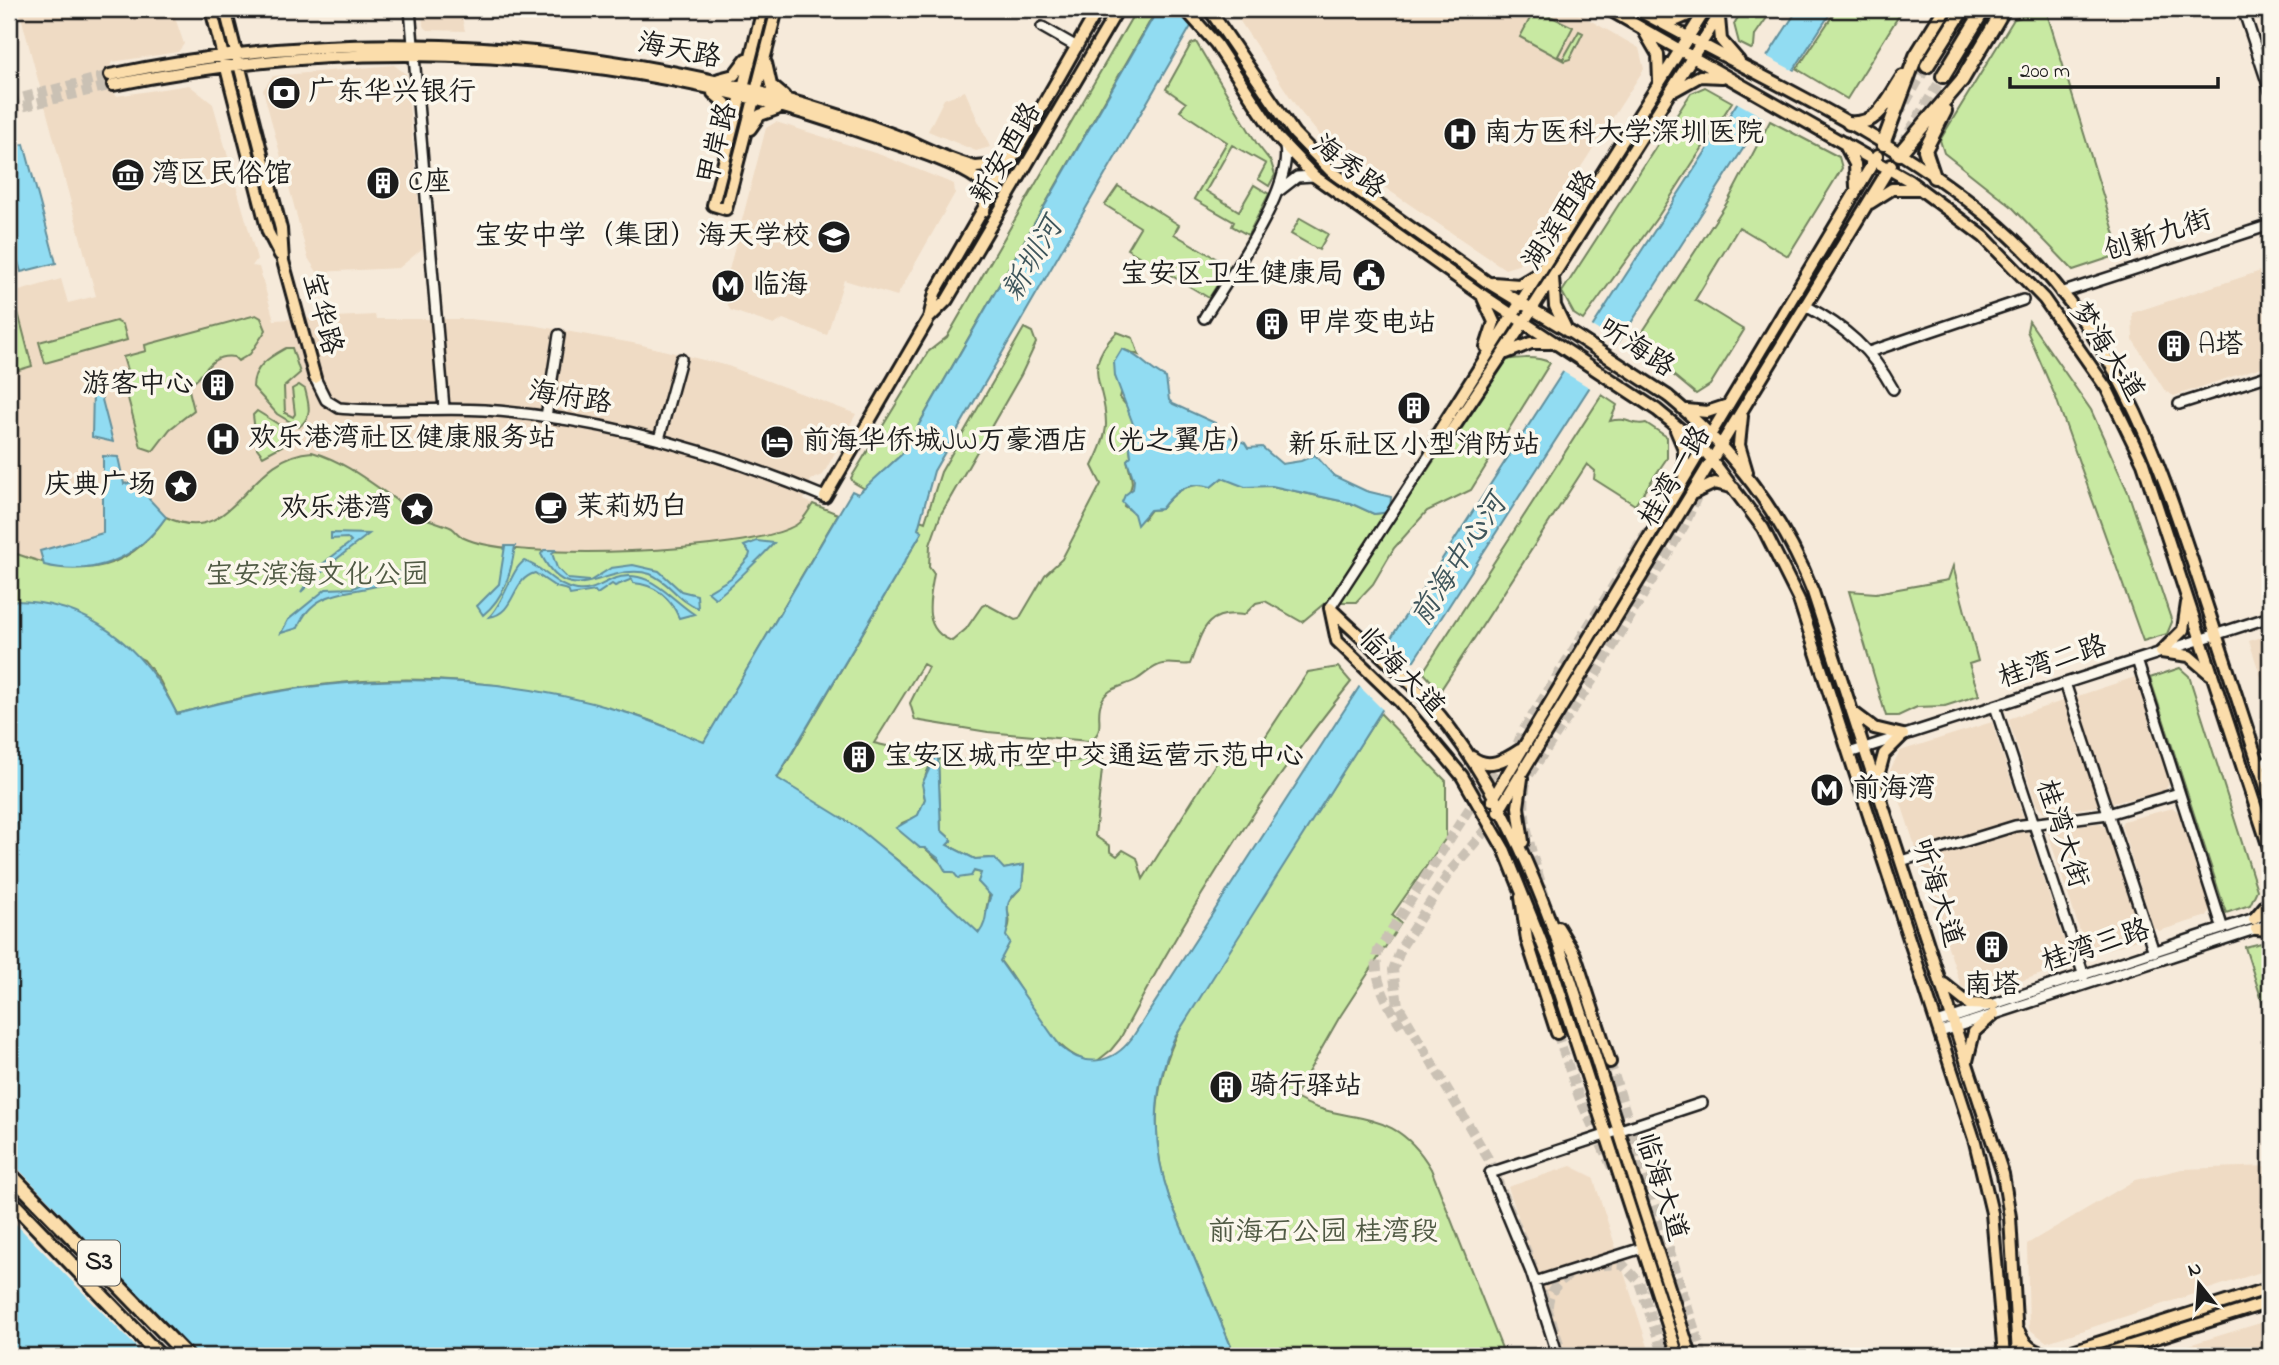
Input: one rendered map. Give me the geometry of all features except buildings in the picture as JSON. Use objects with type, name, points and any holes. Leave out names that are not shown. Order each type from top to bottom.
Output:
[{"type":"highway","points":[[1849,123],[1865,123],[1875,118],[1945,9]]},
{"type":"highway","points":[[1927,66],[1963,9]]},
{"type":"highway","points":[[1943,76],[1984,9]]},
{"type":"highway","points":[[1934,177],[1925,159],[1926,144],[2004,9]]},
{"type":"highway","points":[[1986,39],[2010,9]]},
{"type":"highway","points":[[1884,145],[1916,56]]},
{"type":"highway","points":[[1899,154],[1962,80]]},
{"type":"highway","name":"S3","points":[[9,1173],[187,1356]]},
{"type":"highway","name":"S3","points":[[9,1199],[160,1356]]},
{"type":"main road","name":"宝华路","points":[[211,9],[268,232],[283,261]]},
{"type":"main road","name":"宝华路","points":[[225,9],[281,229],[283,261],[315,378]]},
{"type":"main road","name":"甲岸路","points":[[763,9],[713,205],[726,209],[777,9]]},
{"type":"main road","name":"新安西路","points":[[929,318],[935,293],[1098,9]]},
{"type":"main road","name":"新安西路","points":[[825,497],[929,318],[947,300],[1118,9]]},
{"type":"main road","points":[[1111,20],[1125,9]]},
{"type":"main road","name":"海秀路","points":[[1185,9],[1203,28],[1285,147],[1314,176],[1524,322]]},
{"type":"main road","name":"梦海大道","points":[[1608,9],[1840,138],[1923,190],[1983,237],[2044,299],[2090,362],[2119,411],[2143,463],[2270,851]]},
{"type":"main road","name":"梦海大道","points":[[1636,9],[1849,123],[1934,177],[1979,209],[2019,244],[2061,293],[2101,348],[2148,435],[2216,634],[2265,763],[2270,799]]},
{"type":"main road","points":[[1647,15],[1677,20],[1704,9]]},
{"type":"main road","name":"湖滨西路","points":[[1432,453],[1438,433],[1704,9]]},
{"type":"main road","name":"海秀路","points":[[1211,11],[1285,120],[1311,153],[1356,190],[1531,311]]},
{"type":"main road","points":[[1721,12],[1720,36],[1724,46],[1744,65]]},
{"type":"main road","name":"湖滨西路","points":[[1432,453],[1448,436],[1524,322],[1721,12]]},
{"type":"main road","points":[[1643,29],[1659,59],[1661,73],[1656,89]]},
{"type":"main road","points":[[700,83],[734,75],[743,65],[758,31]]},
{"type":"main road","name":"海天路","points":[[111,80],[224,61],[332,47],[568,56],[743,92],[898,145],[975,177],[984,188],[984,211]]},
{"type":"main road","points":[[766,53],[769,81],[775,91],[789,100]]},
{"type":"main road","points":[[1670,93],[1700,76],[1734,81]]},
{"type":"main road","points":[[700,83],[725,103],[730,142]]},
{"type":"main road","name":"海天路","points":[[755,96],[789,100],[875,128],[976,167],[998,165],[1016,155]]},
{"type":"main road","points":[[743,144],[753,123],[763,113],[780,109],[797,111]]},
{"type":"main road","points":[[1840,138],[1854,163],[1856,190]]},
{"type":"main road","name":"桂湾一路","points":[[1485,811],[1884,145]]},
{"type":"main road","name":"桂湾一路","points":[[1491,822],[1899,154]]},
{"type":"main road","points":[[1865,207],[1892,189],[1923,190]]},
{"type":"main road","points":[[1487,282],[1519,285],[1542,271]]},
{"type":"main road","points":[[1468,285],[1476,284],[1477,275]]},
{"type":"main road","points":[[1553,277],[1555,306],[1568,331]]},
{"type":"main road","points":[[944,278],[956,285]]},
{"type":"main road","points":[[1469,386],[1493,332],[1493,315],[1479,293]]},
{"type":"main road","name":"听海路","points":[[1531,311],[1568,331],[1668,396],[1710,434]]},
{"type":"main road","name":"听海路","points":[[1524,322],[1657,410],[1702,447]]},
{"type":"main road","points":[[1501,357],[1530,343],[1557,346]]},
{"type":"main road","points":[[1680,407],[1702,413],[1728,405]]},
{"type":"main road","points":[[1743,410],[1739,445],[1752,484]]},
{"type":"main road","points":[[1670,422],[1684,446],[1683,479]]},
{"type":"main road","name":"听海大道","points":[[1710,434],[1752,484],[1784,531],[1802,565],[1852,711],[1967,1067],[1991,1133],[2008,1196],[2018,1356]]},
{"type":"main road","name":"听海大道","points":[[1702,447],[1736,489],[1767,535],[1793,584],[1986,1181],[1996,1244],[2004,1356]]},
{"type":"main road","points":[[1692,495],[1715,483],[1736,489]]},
{"type":"main road","points":[[2161,652],[2183,629],[2186,593]]},
{"type":"main road","name":"临海大道","points":[[1330,608],[1405,675],[1449,727],[1494,797],[1528,861],[1549,913],[1691,1356]]},
{"type":"main road","name":"临海大道","points":[[1330,608],[1333,634],[1347,652],[1390,692],[1462,776],[1491,822],[1520,884],[1544,945],[1678,1356]]},
{"type":"main road","points":[[2161,652],[2189,656],[2203,666],[2215,683]]},
{"type":"main road","points":[[1852,711],[1874,728],[1903,735]]},
{"type":"main road","points":[[1878,790],[1880,764],[1891,745],[1903,735]]},
{"type":"main road","points":[[1467,753],[1476,761],[1490,764],[1503,761],[1522,748]]},
{"type":"main road","points":[[1522,772],[1519,820],[1528,861]]},
{"type":"main road","points":[[1520,884],[1527,940],[1558,1033]]},
{"type":"main road","points":[[2270,900],[2255,924],[2270,930]]},
{"type":"main road","points":[[1549,913],[1575,955],[1610,1062]]},
{"type":"main road","points":[[1940,978],[1950,992],[1969,1004],[1994,1009]]},
{"type":"main road","points":[[1967,1067],[1974,1031],[1994,1009]]},
{"type":"main road","points":[[2017,1328],[2030,1348],[2057,1356],[2270,1288]]},
{"type":"main road","points":[[2098,1356],[2270,1302]]},
{"type":"main road","points":[[1994,1356],[2002,1331]]},
{"type":"street","points":[[410,9],[444,408]]},
{"type":"street","points":[[2244,9],[2270,91]]},
{"type":"street","points":[[1042,27],[1077,47]]},
{"type":"street","points":[[1204,318],[1278,192],[1286,169],[1285,147]]},
{"type":"street","points":[[1278,192],[1297,177],[1314,176]]},
{"type":"street","name":"创新九街","points":[[2061,293],[2270,225]]},
{"type":"street","points":[[1869,352],[2023,300]]},
{"type":"street","points":[[1805,306],[1843,328],[1869,352],[1893,389]]},
{"type":"street","points":[[546,417],[559,335]]},
{"type":"street","points":[[659,439],[681,359]]},
{"type":"street","points":[[2179,404],[2270,374]]},
{"type":"street","name":"海府路","points":[[315,378],[326,400],[339,408],[444,408],[546,417],[659,439],[727,460],[825,497]]},
{"type":"street","name":"湖滨西路","points":[[1330,608],[1432,453]]},
{"type":"street","name":"桂湾二路","points":[[1849,753],[2270,617]]},
{"type":"street","points":[[2137,660],[2223,929]]},
{"type":"street","points":[[2065,683],[2154,952]]},
{"type":"street","name":"桂湾大街","points":[[1995,706],[2084,976]]},
{"type":"street","points":[[1901,861],[2033,822],[2108,814],[2179,793]]},
{"type":"street","name":"桂湾三路","points":[[1938,1028],[2255,924],[2270,913]]},
{"type":"street","name":"桂湾三路","points":[[1994,1009],[2223,929],[2270,924]]},
{"type":"street","points":[[1558,1356],[1535,1282],[1490,1172],[1702,1103]]},
{"type":"street","points":[[1535,1282],[1642,1248]]},
{"type":"shaded area","name":"欢乐港湾","points":[[19,9],[172,9],[184,44],[178,52],[112,62],[108,70],[116,96],[189,85],[213,104],[257,259],[252,266],[259,267],[274,320],[375,315],[376,319],[469,319],[532,325],[638,344],[728,366],[856,414],[823,475],[811,480],[804,500],[838,514],[704,742],[9,601],[9,294],[61,279],[68,303],[96,296]]},
{"type":"shaded area","points":[[422,9],[460,9],[465,31],[428,30],[423,26]]},
{"type":"shaded area","name":"南方医科大学深圳医院","points":[[1232,9],[1570,9],[1639,48],[1644,69],[1518,265],[1505,269],[1347,162],[1327,144],[1298,109]]},
{"type":"shaded area","points":[[394,65],[406,74],[423,248],[399,268],[317,272],[308,258],[263,90],[273,76]]},
{"type":"shaded area","points":[[965,91],[990,147],[976,151],[928,131],[944,99]]},
{"type":"shaded area","name":"宝安中学（集团）海天学校","points":[[776,122],[881,155],[954,184],[955,193],[897,296],[844,280],[827,335],[783,319],[774,325],[730,310],[723,293],[766,128]]},
{"type":"shaded area","points":[[2270,268],[2270,364],[2174,396],[2165,391],[2133,340],[2132,313]]},
{"type":"shaded area","points":[[2270,634],[2270,705],[2249,641]]},
{"type":"shaded area","points":[[2135,677],[2169,783],[2165,791],[2099,806],[2045,813],[2037,806],[2008,719]]},
{"type":"shaded area","points":[[1992,722],[2070,959],[2066,966],[1978,995],[1961,986],[1890,770],[1900,751]]},
{"type":"shaded area","points":[[2173,808],[2180,813],[2210,909],[2207,916],[2159,931],[2153,927],[2121,825],[2123,821]]},
{"type":"shaded area","points":[[2101,823],[2108,830],[2140,932],[2137,940],[2093,954],[2086,950],[2048,833],[2051,828]]},
{"type":"shaded area","points":[[1571,1166],[1593,1177],[1651,1356],[1566,1356],[1508,1187]]},
{"type":"shaded area","points":[[2270,1166],[2270,1269],[2047,1342],[2029,1329],[2027,1244],[2135,1180],[2182,1169]]},
{"type":"shaded area","points":[[2270,1320],[2270,1356],[2153,1356]]},
{"type":"green space","points":[[1157,9],[902,454],[865,489],[853,482],[851,478],[928,352],[947,337],[1136,10]]},
{"type":"green space","points":[[1535,9],[1573,27],[1558,56],[1563,59],[1579,31],[1583,33],[1570,59],[1564,61],[1520,37]]},
{"type":"green space","points":[[1743,9],[1773,9],[1755,35],[1754,47],[1751,49],[1739,43],[1734,24]]},
{"type":"green space","points":[[1837,9],[1903,9],[1847,99],[1797,69]]},
{"type":"green space","points":[[2046,10],[2121,254],[2073,270],[2011,206],[1944,153],[1940,140],[2014,19]]},
{"type":"green space","points":[[1196,42],[1257,144],[1271,162],[1275,175],[1269,186],[1258,179],[1266,164],[1232,145],[1206,191],[1239,211],[1254,185],[1269,194],[1248,235],[1232,226],[1234,222],[1194,199],[1227,142],[1180,111],[1186,103],[1166,89],[1191,44]]},
{"type":"green space","points":[[1705,87],[1732,102],[1659,215],[1583,320],[1574,314],[1562,292],[1691,93]]},
{"type":"green space","points":[[1770,121],[1839,157],[1842,168],[1788,256],[1739,227],[1695,300],[1744,330],[1710,385],[1696,394],[1666,369],[1632,348],[1728,201]]},
{"type":"green space","points":[[1118,186],[1179,225],[1174,234],[1229,266],[1209,298],[1127,249],[1140,227],[1105,205]]},
{"type":"green space","points":[[1300,218],[1328,234],[1319,250],[1291,234]]},
{"type":"green space","points":[[13,293],[32,366],[9,373],[9,294]]},
{"type":"green space","points":[[256,315],[261,318],[266,330],[250,354],[238,361],[234,357],[225,357],[211,363],[188,386],[194,410],[170,429],[153,451],[141,447],[121,372],[127,370],[123,357],[146,351],[145,345]]},
{"type":"green space","points":[[116,321],[123,325],[127,340],[45,363],[39,342]]},
{"type":"green space","points":[[2029,321],[2091,410],[2128,492],[2172,622],[2167,634],[2143,641],[2056,398],[2027,331]]},
{"type":"green space","points":[[1024,328],[1032,332],[1036,343],[1021,375],[941,514],[930,545],[929,567],[934,574],[930,614],[936,630],[952,641],[966,629],[986,604],[1015,620],[1019,619],[1045,575],[1062,559],[1101,484],[1092,466],[1106,429],[1097,367],[1106,345],[1117,332],[1133,338],[1139,355],[1122,349],[1115,376],[1122,390],[1120,398],[1131,411],[1136,432],[1129,440],[1131,456],[1127,460],[1132,483],[1124,506],[1144,519],[1151,510],[1161,509],[1171,497],[1183,489],[1196,485],[1211,487],[1222,478],[1235,483],[1272,486],[1350,503],[1374,514],[1390,512],[1406,483],[1425,474],[1499,363],[1525,358],[1550,363],[1471,490],[1427,511],[1394,548],[1373,584],[1356,602],[1326,602],[1302,622],[1265,601],[1256,603],[1244,615],[1231,614],[1212,620],[1202,633],[1190,664],[1159,665],[1107,694],[1100,709],[1098,733],[1089,741],[988,732],[915,720],[910,703],[928,667],[923,664],[874,743],[934,757],[925,778],[925,799],[918,816],[902,823],[899,828],[943,865],[982,873],[978,882],[990,892],[986,910],[1006,934],[1009,926],[1007,907],[1022,887],[1024,865],[1004,869],[990,858],[975,859],[947,845],[952,840],[941,830],[938,759],[1010,762],[1103,760],[1095,836],[1110,846],[1110,851],[1117,856],[1123,850],[1137,858],[1143,879],[1218,760],[1230,765],[1254,754],[1308,672],[1338,667],[1351,682],[1256,810],[1171,946],[1120,1039],[1096,1062],[1080,1058],[1053,1038],[1001,962],[951,907],[924,882],[838,817],[777,779],[922,532],[918,529],[920,520],[925,522],[941,472]]},
{"type":"green space","points":[[286,348],[292,348],[300,373],[284,387],[285,413],[293,417],[295,414],[292,389],[299,385],[305,389],[309,405],[306,419],[299,427],[277,414],[253,387],[259,368]]},
{"type":"green space","points":[[1602,395],[1617,405],[1610,421],[1646,423],[1667,437],[1667,458],[1635,505],[1594,479],[1595,471],[1587,464],[1440,691],[1423,672]]},
{"type":"green space","points":[[257,411],[278,424],[289,442],[263,456],[257,448],[253,415]]},
{"type":"green space","name":"宝安滨海文化公园","points":[[312,452],[343,465],[412,511],[452,528],[464,538],[490,545],[530,550],[578,552],[683,548],[770,535],[796,525],[813,504],[838,514],[704,743],[634,715],[566,697],[455,681],[346,682],[235,699],[177,714],[160,681],[144,660],[18,601],[9,601],[9,551],[54,565],[75,568],[114,562],[150,538],[166,517],[190,524],[209,522],[240,499],[270,469],[289,457]]},
{"type":"green space","points":[[1953,566],[1978,661],[1969,664],[1979,695],[1945,706],[1917,707],[1898,716],[1886,716],[1849,591],[1876,593],[1948,580]]},
{"type":"green space","points":[[2180,668],[2189,676],[2257,890],[2250,905],[2226,913],[2150,678]]},
{"type":"green space","name":"前海石公园 桂湾段","points":[[1380,713],[1446,781],[1446,838],[1392,915],[1401,923],[1339,1018],[1294,1097],[1331,1112],[1384,1125],[1400,1133],[1416,1148],[1431,1169],[1505,1356],[1235,1356],[1170,1200],[1163,1176],[1157,1129],[1161,1083],[1167,1060],[1187,1016]]},
{"type":"green space","points":[[2261,943],[2270,950],[2270,1026],[2245,947]]},
{"type":"water","points":[[1158,9],[1201,9],[934,471],[918,529],[922,532],[777,778],[858,828],[932,889],[979,933],[991,896],[978,882],[981,873],[974,871],[971,876],[958,878],[953,872],[946,872],[938,858],[925,848],[920,848],[896,828],[918,815],[925,799],[922,784],[940,747],[938,759],[941,830],[952,840],[947,845],[975,859],[994,858],[1004,869],[1024,865],[1022,887],[1008,905],[1006,936],[1010,942],[1000,961],[1060,1046],[1079,1058],[1088,1060],[1116,1054],[1132,1038],[1798,9],[1833,9],[1380,713],[1174,1039],[1166,1059],[1158,1099],[1157,1139],[1160,1160],[1170,1200],[1235,1356],[9,1356],[9,601],[64,608],[88,618],[110,632],[130,648],[148,668],[177,714],[233,700],[344,683],[400,680],[457,682],[513,687],[568,697],[634,715],[704,742],[852,491],[858,494],[902,454]]},
{"type":"water","points":[[24,144],[56,263],[21,272],[9,229],[9,149]]},
{"type":"water","points":[[1122,349],[1135,355],[1166,378],[1169,400],[1173,404],[1215,423],[1217,432],[1245,443],[1248,448],[1262,447],[1282,464],[1301,461],[1315,455],[1334,476],[1366,491],[1391,497],[1390,512],[1374,514],[1350,503],[1272,486],[1245,487],[1222,478],[1211,487],[1196,485],[1183,489],[1171,497],[1161,509],[1150,510],[1137,525],[1134,514],[1122,502],[1125,495],[1133,489],[1134,480],[1127,460],[1131,456],[1129,440],[1136,432],[1115,376],[1114,362]]},
{"type":"water","points":[[99,388],[113,442],[92,437],[93,390]]},
{"type":"water","points":[[103,456],[118,457],[124,484],[141,480],[149,499],[166,517],[142,544],[113,561],[80,568],[44,565],[40,551],[103,533]]},
{"type":"water","points":[[331,533],[369,534],[334,561],[301,592],[316,569],[351,542],[347,538],[331,539]]},
{"type":"water","points":[[757,541],[774,543],[715,598],[708,592],[731,578],[749,557],[750,553],[744,546]]},
{"type":"water","points":[[505,546],[515,546],[509,575],[497,600],[483,615],[477,606],[499,584]]},
{"type":"water","points":[[544,550],[556,550],[552,553],[557,568],[568,579],[590,581],[611,568],[633,565],[659,571],[681,591],[697,595],[698,608],[650,574],[634,572],[591,582],[564,581],[552,572],[541,554]]},
{"type":"water","points":[[524,561],[562,585],[577,590],[591,589],[625,576],[647,580],[694,614],[679,618],[672,604],[661,593],[648,586],[633,583],[632,579],[615,586],[612,584],[597,594],[595,591],[570,595],[568,590],[556,587],[535,573],[521,582],[504,610],[489,617]]},
{"type":"water","points":[[423,563],[385,584],[323,599],[305,615],[298,628],[281,633],[288,620],[326,589],[353,588],[388,571],[400,572]]},
{"type":"pier","points":[[1764,55],[1796,72],[1766,119],[1734,101]]},
{"type":"pier","points":[[1590,325],[1621,344],[1592,389],[1560,370]]},
{"type":"pier","points":[[1388,637],[1415,664],[1385,712],[1357,684]]},
{"type":"pier","points":[[9,1159],[197,1356],[145,1356],[9,1217]]},
{"type":"tunnel","points":[[1898,115],[1927,66]]},
{"type":"tunnel","points":[[9,101],[110,75]]},
{"type":"tunnel","points":[[1886,170],[1943,76]]},
{"type":"tunnel","points":[[9,110],[113,85]]},
{"type":"tunnel","points":[[1521,787],[1594,678],[1684,526],[1703,483]]},
{"type":"tunnel","points":[[1506,802],[1510,762],[1523,731],[1651,525]]},
{"type":"tunnel","points":[[1401,1026],[1379,981],[1378,951],[1503,756]]},
{"type":"tunnel","points":[[1526,783],[1526,827],[1545,897]]},
{"type":"tunnel","points":[[1507,806],[1451,870],[1402,946],[1393,970],[1398,1005],[1489,1160],[1533,1267]]},
{"type":"tunnel","points":[[1508,828],[1518,874]]},
{"type":"tunnel","points":[[1557,1033],[1579,1097],[1614,1172]]},
{"type":"tunnel","points":[[1610,1062],[1703,1356]]},
{"type":"tunnel","points":[[1548,1307],[1550,1296],[1564,1278],[1587,1268],[1623,1265],[1639,1282],[1664,1356]]},
{"type":"tunnel","points":[[1542,1292],[1563,1356]]},
{"type":"place","name":"广东华兴银行","points":[[284,93]]},
{"type":"place","name":"南方医科大学深圳医院","points":[[1460,134]]},
{"type":"place","name":"湾区民俗馆","points":[[128,175]]},
{"type":"place","name":"C座","points":[[383,183]]},
{"type":"place","name":"宝安中学（集团）海天学校","points":[[834,237]]},
{"type":"place","name":"宝安区卫生健康局","points":[[1369,275]]},
{"type":"place","name":"临海","points":[[728,286]]},
{"type":"place","name":"甲岸变电站","points":[[1272,324]]},
{"type":"place","name":"A塔","points":[[2174,346]]},
{"type":"place","name":"游客中心","points":[[218,385]]},
{"type":"place","name":"新乐社区小型消防站","points":[[1414,408]]},
{"type":"place","name":"欢乐港湾社区健康服务站","points":[[223,439]]},
{"type":"place","name":"前海华侨城JW万豪酒店（光之翼店）","points":[[777,442]]},
{"type":"place","name":"庆典广场","points":[[181,486]]},
{"type":"place","name":"茉莉奶白","points":[[551,508]]},
{"type":"place","name":"欢乐港湾","points":[[417,509]]},
{"type":"place","name":"宝安区城市空中交通运营示范中心","points":[[859,757]]},
{"type":"place","name":"前海湾","points":[[1827,790]]},
{"type":"place","name":"南塔","points":[[1992,947]]},
{"type":"place","name":"骑行驿站","points":[[1226,1087]]},
{"type":"water label","name":"新圳河","points":[[1034,260]]},
{"type":"water label","name":"前海中心河","points":[[1460,561]]}]
